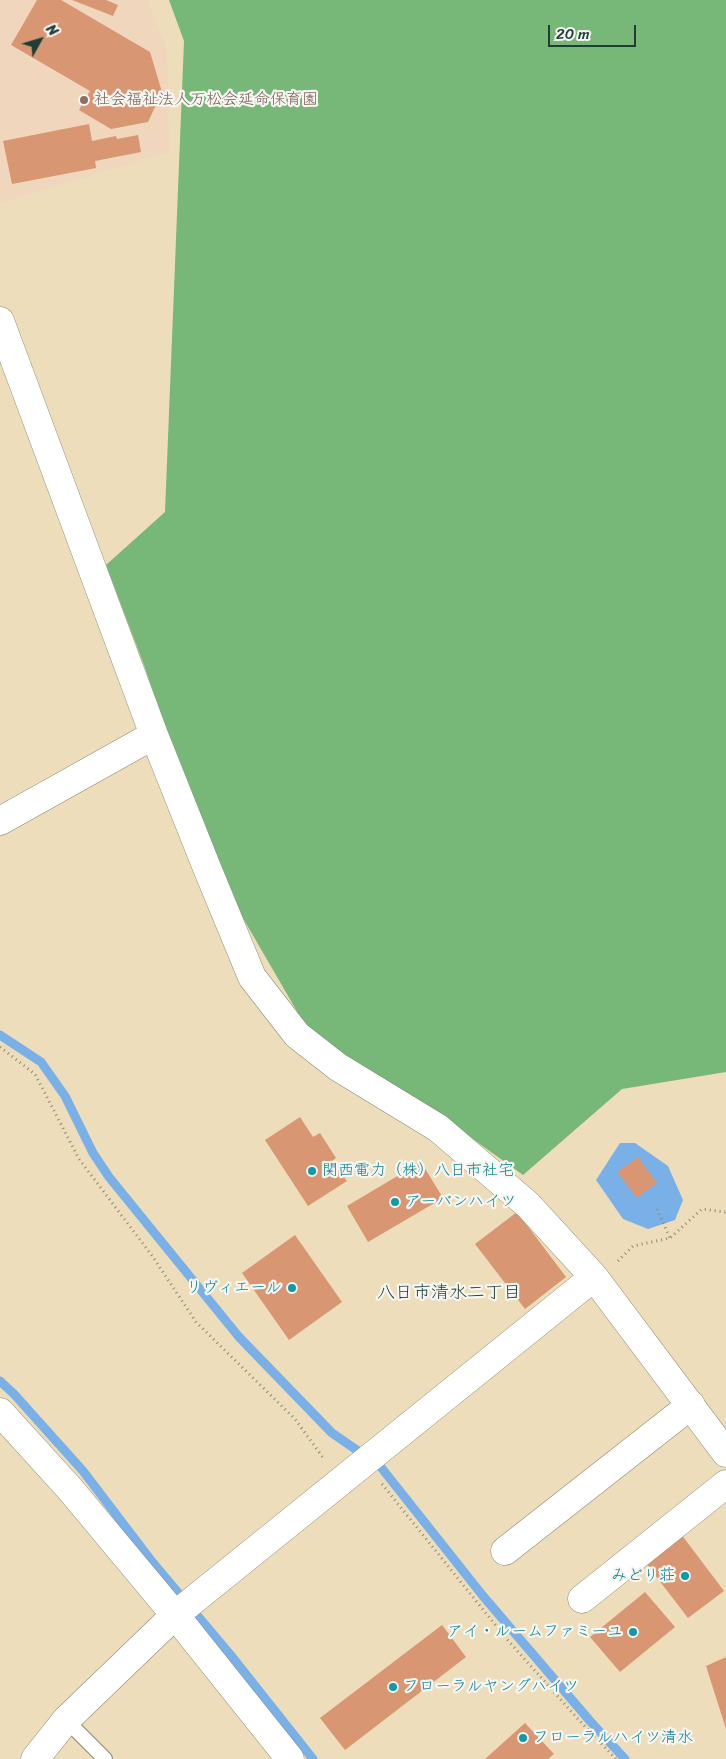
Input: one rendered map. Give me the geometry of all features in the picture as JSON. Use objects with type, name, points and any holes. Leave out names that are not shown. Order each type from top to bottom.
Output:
[{"type":"street","points":[[0,321],[154,735],[206,868],[252,977],[297,1035],[338,1067],[438,1128],[603,1272],[691,1405],[726,1453]]},
{"type":"street","points":[[0,820],[154,735]]},
{"type":"street","points":[[36,1759],[66,1720],[175,1615],[603,1272]]},
{"type":"street","points":[[505,1551],[691,1405]]},
{"type":"street","points":[[0,1412],[70,1489],[175,1615],[290,1759]]},
{"type":"street","points":[[582,1599],[726,1484]]},
{"type":"lane","points":[[66,1720],[105,1759]]},
{"type":"path","points":[[0,1047],[35,1074],[79,1159],[153,1256],[196,1322],[294,1418],[357,1468],[505,1637],[616,1759]]},
{"type":"path","points":[[657,1209],[670,1238]]},
{"type":"path","points":[[603,1272],[633,1246],[670,1238],[702,1209],[726,1211]]},
{"type":"shaded area","name":"社会福祉法人万松会延命保育園","points":[[0,0],[147,0],[167,49],[169,152],[0,203]]},
{"type":"green space","points":[[169,0],[726,0],[726,1072],[622,1089],[523,1175],[445,1119],[309,1032],[240,913],[185,783],[144,665],[106,565],[165,512],[184,41]]},
{"type":"water","points":[[620,1143],[635,1143],[668,1166],[683,1200],[675,1220],[648,1229],[623,1219],[596,1180]]},
{"type":"building","points":[[37,0],[61,0],[150,52],[162,92],[148,122],[111,129],[79,110],[90,91],[11,45]]},
{"type":"building","points":[[72,0],[106,0],[118,5],[113,16]]},
{"type":"building","points":[[89,124],[92,141],[116,136],[117,139],[138,135],[141,152],[95,161],[96,168],[12,184],[3,141]]},
{"type":"building","name":"関西電力（株）八日市社宅","points":[[300,1117],[313,1137],[320,1133],[336,1158],[332,1161],[347,1181],[308,1206],[265,1140]]},
{"type":"building","points":[[638,1157],[657,1183],[637,1198],[617,1172]]},
{"type":"building","name":"アーバンハイツ","points":[[421,1162],[443,1198],[368,1242],[347,1206]]},
{"type":"building","points":[[517,1212],[566,1277],[525,1309],[475,1244]]},
{"type":"building","name":"リヴィエール","points":[[295,1235],[342,1302],[289,1340],[242,1273]]},
{"type":"building","name":"みどり荘","points":[[681,1534],[724,1591],[688,1618],[645,1562]]},
{"type":"building","name":"アイ・ルームファミーユ","points":[[645,1592],[675,1627],[620,1672],[590,1637]]},
{"type":"building","name":"フローラルヤングハイツ","points":[[442,1625],[466,1657],[345,1750],[320,1718]]},
{"type":"building","points":[[726,1657],[726,1729],[706,1666]]},
{"type":"building","name":"フローラルハイツ清水","points":[[525,1723],[554,1754],[548,1759],[485,1759]]},
{"type":"waterway","points":[[0,1035],[41,1062],[65,1096],[93,1153],[109,1177],[239,1337],[332,1433],[380,1466],[483,1596],[625,1759]]},
{"type":"waterway","points":[[0,1381],[83,1471],[153,1563],[233,1658],[313,1759]]},
{"type":"place","name":"社会福祉法人万松会延命保育園","points":[[84,100]]},
{"type":"place","name":"関西電力（株）八日市社宅","points":[[312,1171]]},
{"type":"place","name":"アーバンハイツ","points":[[395,1202]]},
{"type":"place","name":"リヴィエール","points":[[292,1288]]},
{"type":"place","name":"みどり荘","points":[[685,1576]]},
{"type":"place","name":"アイ・ルームファミーユ","points":[[633,1632]]},
{"type":"place","name":"フローラルヤングハイツ","points":[[393,1687]]},
{"type":"place","name":"フローラルハイツ清水","points":[[523,1738]]},
{"type":"district","name":"八日市清水二丁目","points":[[449,1293]]}]
